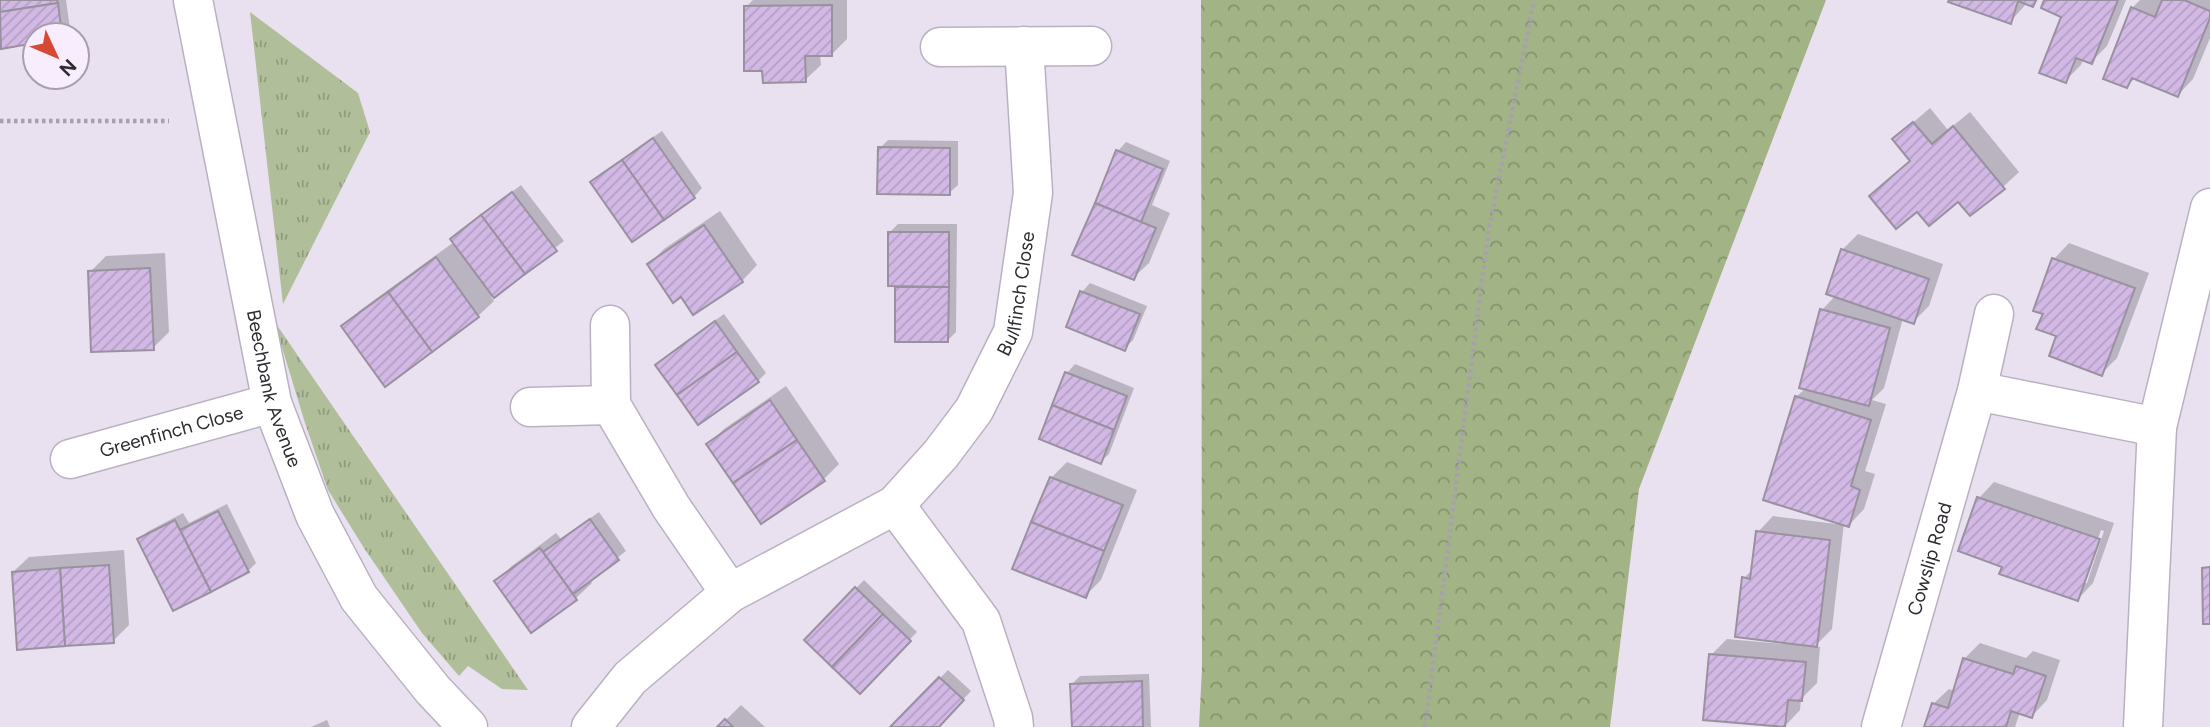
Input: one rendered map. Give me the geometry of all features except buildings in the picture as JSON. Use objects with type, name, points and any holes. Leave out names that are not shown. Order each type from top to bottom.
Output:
[{"type":"street","name":"Beechbank Avenue","points":[[193,0],[272,403],[315,516],[359,598],[433,691],[467,727]]},
{"type":"street","name":"Bullfinch Close","points":[[591,727],[630,678],[730,593],[895,505],[941,454],[974,410],[1013,332],[1033,193],[1024,46]]},
{"type":"street","points":[[940,47],[1092,46]]},
{"type":"street","points":[[2143,727],[2157,427],[2210,208]]},
{"type":"street","name":"Cowslip Road","points":[[1881,727],[1977,391],[1994,314]]},
{"type":"street","points":[[610,325],[611,405],[671,507],[730,593]]},
{"type":"street","points":[[1977,391],[2157,427]]},
{"type":"street","name":"Greenfinch Close","points":[[70,460],[272,403]]},
{"type":"street","points":[[530,407],[611,405]]},
{"type":"street","points":[[895,505],[981,621],[1014,727]]},
{"type":"path","points":[[1424,727],[1488,234],[1534,0]]},
{"type":"path","points":[[0,121],[216,121]]},
{"type":"green space","points":[[1201,0],[1826,0],[1639,489],[1610,727],[1199,727],[1202,668]]},
{"type":"green space","points":[[250,12],[358,93],[370,132],[283,304]]},
{"type":"green space","points":[[274,321],[528,690],[502,689],[468,666],[459,676],[422,633],[328,490]]}]
